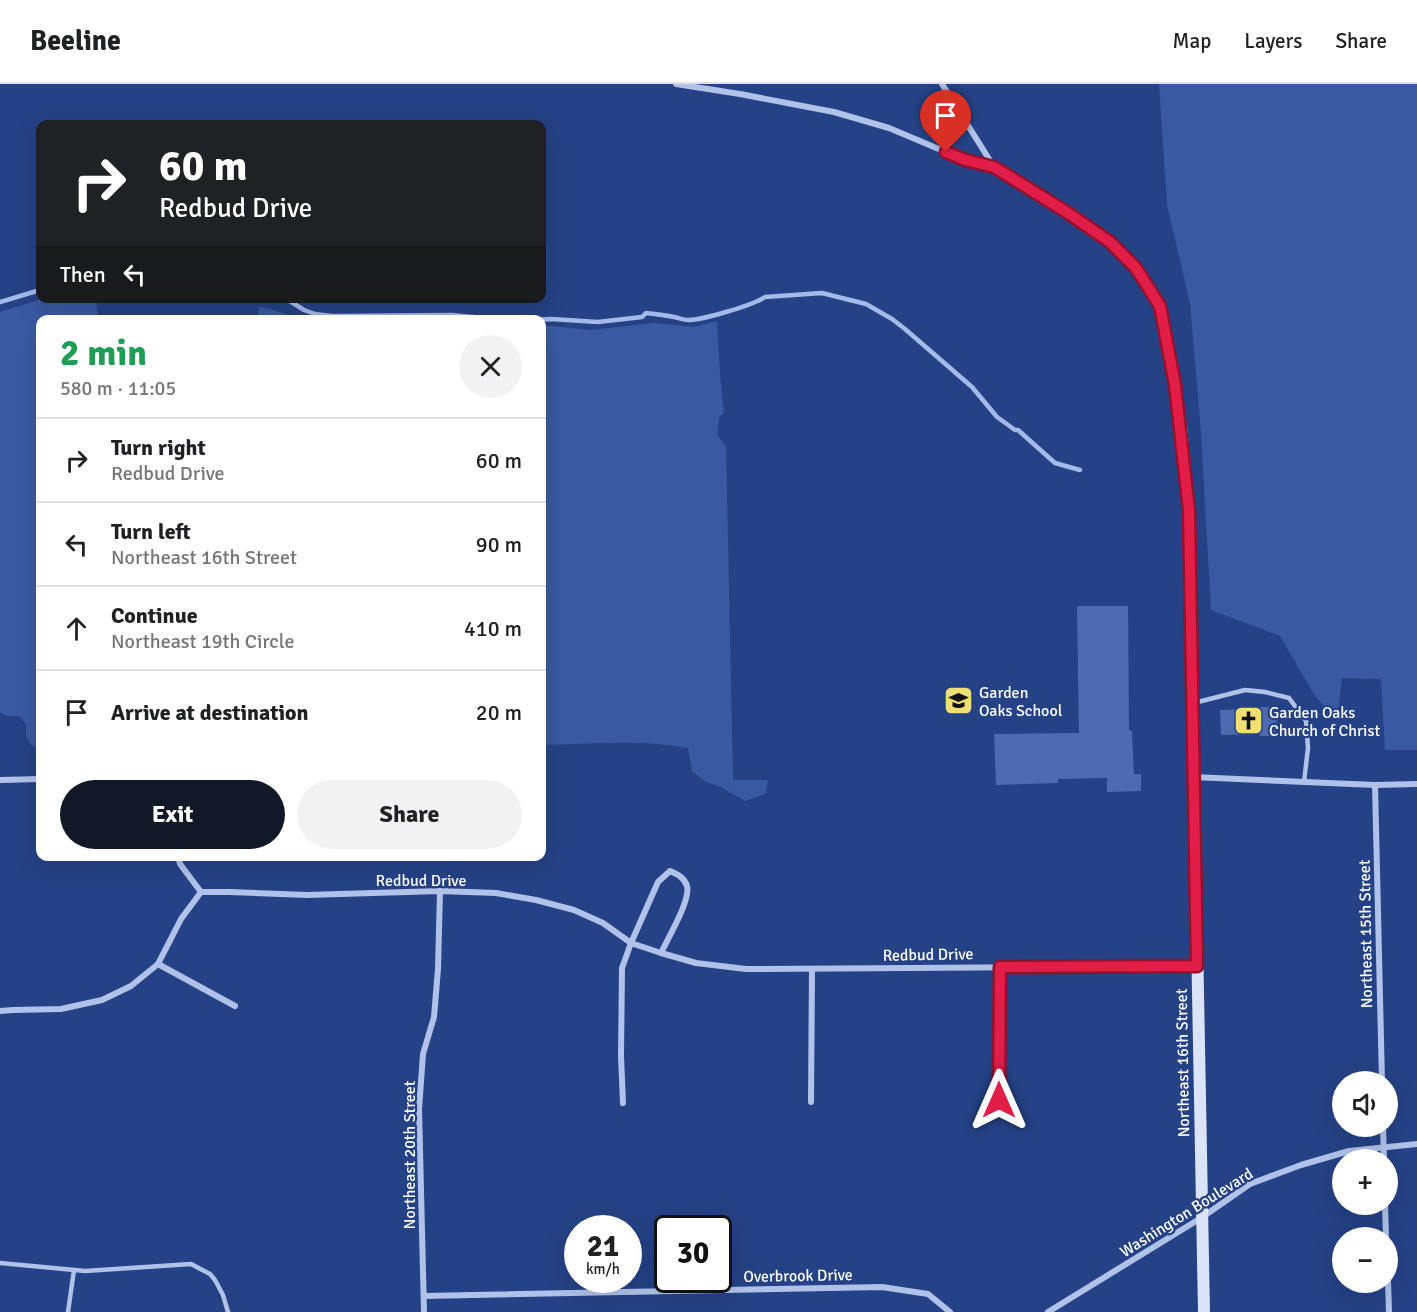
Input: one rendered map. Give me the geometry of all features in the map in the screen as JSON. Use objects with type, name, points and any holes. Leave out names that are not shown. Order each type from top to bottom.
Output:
[{"type":"street","points":[[676,84],[834,112],[890,128],[965,160],[994,167]]},
{"type":"street","name":"Northeast 16th Street","points":[[942,84],[994,167],[1110,242],[1136,268],[1160,306],[1170,354],[1189,511],[1204,1312]]},
{"type":"street","points":[[1193,777],[1375,785],[1417,784]]},
{"type":"street","points":[[0,780],[36,779]]},
{"type":"street","name":"Northeast 15th Street","points":[[1375,785],[1382,1071]]},
{"type":"street","points":[[0,1011],[61,1009],[102,1000],[131,986],[158,964],[181,919],[201,892],[179,861]]},
{"type":"street","points":[[623,1103],[622,968],[658,882],[670,870],[681,875],[688,887],[685,907],[661,953]]},
{"type":"street","name":"Redbud Drive","points":[[201,892],[307,895],[440,891],[496,893],[574,910],[603,923],[631,943],[661,953],[696,963],[746,969],[1197,966]]},
{"type":"street","name":"Northeast 20th Street","points":[[424,1312],[419,1109],[423,1054],[434,1017],[440,891]]},
{"type":"street","points":[[158,964],[236,1006]]},
{"type":"street","points":[[999,1100],[1000,967]]},
{"type":"street","points":[[811,1102],[812,969]]},
{"type":"street","points":[[1383,1137],[1383,1147]]},
{"type":"street","name":"Washington Boulevard","points":[[1048,1312],[1201,1218],[1250,1184],[1301,1165],[1349,1151],[1417,1144]]},
{"type":"street","name":"Overbrook Drive","points":[[424,1296],[882,1287],[928,1294],[950,1312]]},
{"type":"street","points":[[1388,1293],[1389,1312]]},
{"type":"lane","points":[[1192,704],[1245,690],[1289,698],[1306,721],[1308,748],[1304,782]]},
{"type":"lane","points":[[0,1263],[85,1271],[191,1264],[210,1274],[215,1280],[224,1295],[228,1312]]},
{"type":"lane","points":[[68,1312],[74,1270]]},
{"type":"shaded area","points":[[1159,84],[1417,84],[1417,750],[1385,750],[1381,679],[1342,678],[1337,721],[1315,696],[1280,636],[1211,610],[1201,433],[1190,303],[1167,205]]},
{"type":"shaded area","points":[[36,301],[36,303],[96,303],[98,315],[36,315],[36,747],[32,746],[26,736],[26,724],[19,716],[7,716],[0,713],[0,312]]},
{"type":"shaded area","points":[[259,306],[289,315],[258,315]]},
{"type":"shaded area","points":[[717,321],[724,413],[719,417],[717,435],[726,447],[733,780],[768,780],[765,794],[745,801],[721,787],[706,782],[692,771],[688,748],[633,743],[546,745],[546,327],[590,330],[654,323],[694,327]]},
{"type":"building","points":[[1077,606],[1128,606],[1129,730],[1132,731],[1134,774],[1141,774],[1141,791],[1107,792],[1107,778],[1058,779],[1058,783],[996,785],[994,734],[1079,733]]},
{"type":"building","points":[[1260,707],[1276,707],[1277,736],[1221,735],[1220,710],[1260,709]]},
{"type":"waterway","points":[[0,302],[36,291]]},
{"type":"waterway","points":[[546,319],[598,322],[642,317],[646,313],[686,320],[716,315],[765,297],[822,293],[866,304],[905,329],[972,387],[997,417],[1018,430],[1055,463],[1080,470]]},
{"type":"waterway","points":[[293,303],[304,310],[324,315]]},
{"type":"place","name":"Garden Oaks School","points":[[958,701]]},
{"type":"place","name":"Garden Oaks Church of Christ","points":[[1248,721]]},
{"type":"route","points":[[946,152],[965,160],[994,167],[1110,242],[1136,268],[1160,306],[1175,385],[1189,511],[1197,966],[1000,967],[999,1100]]}]
